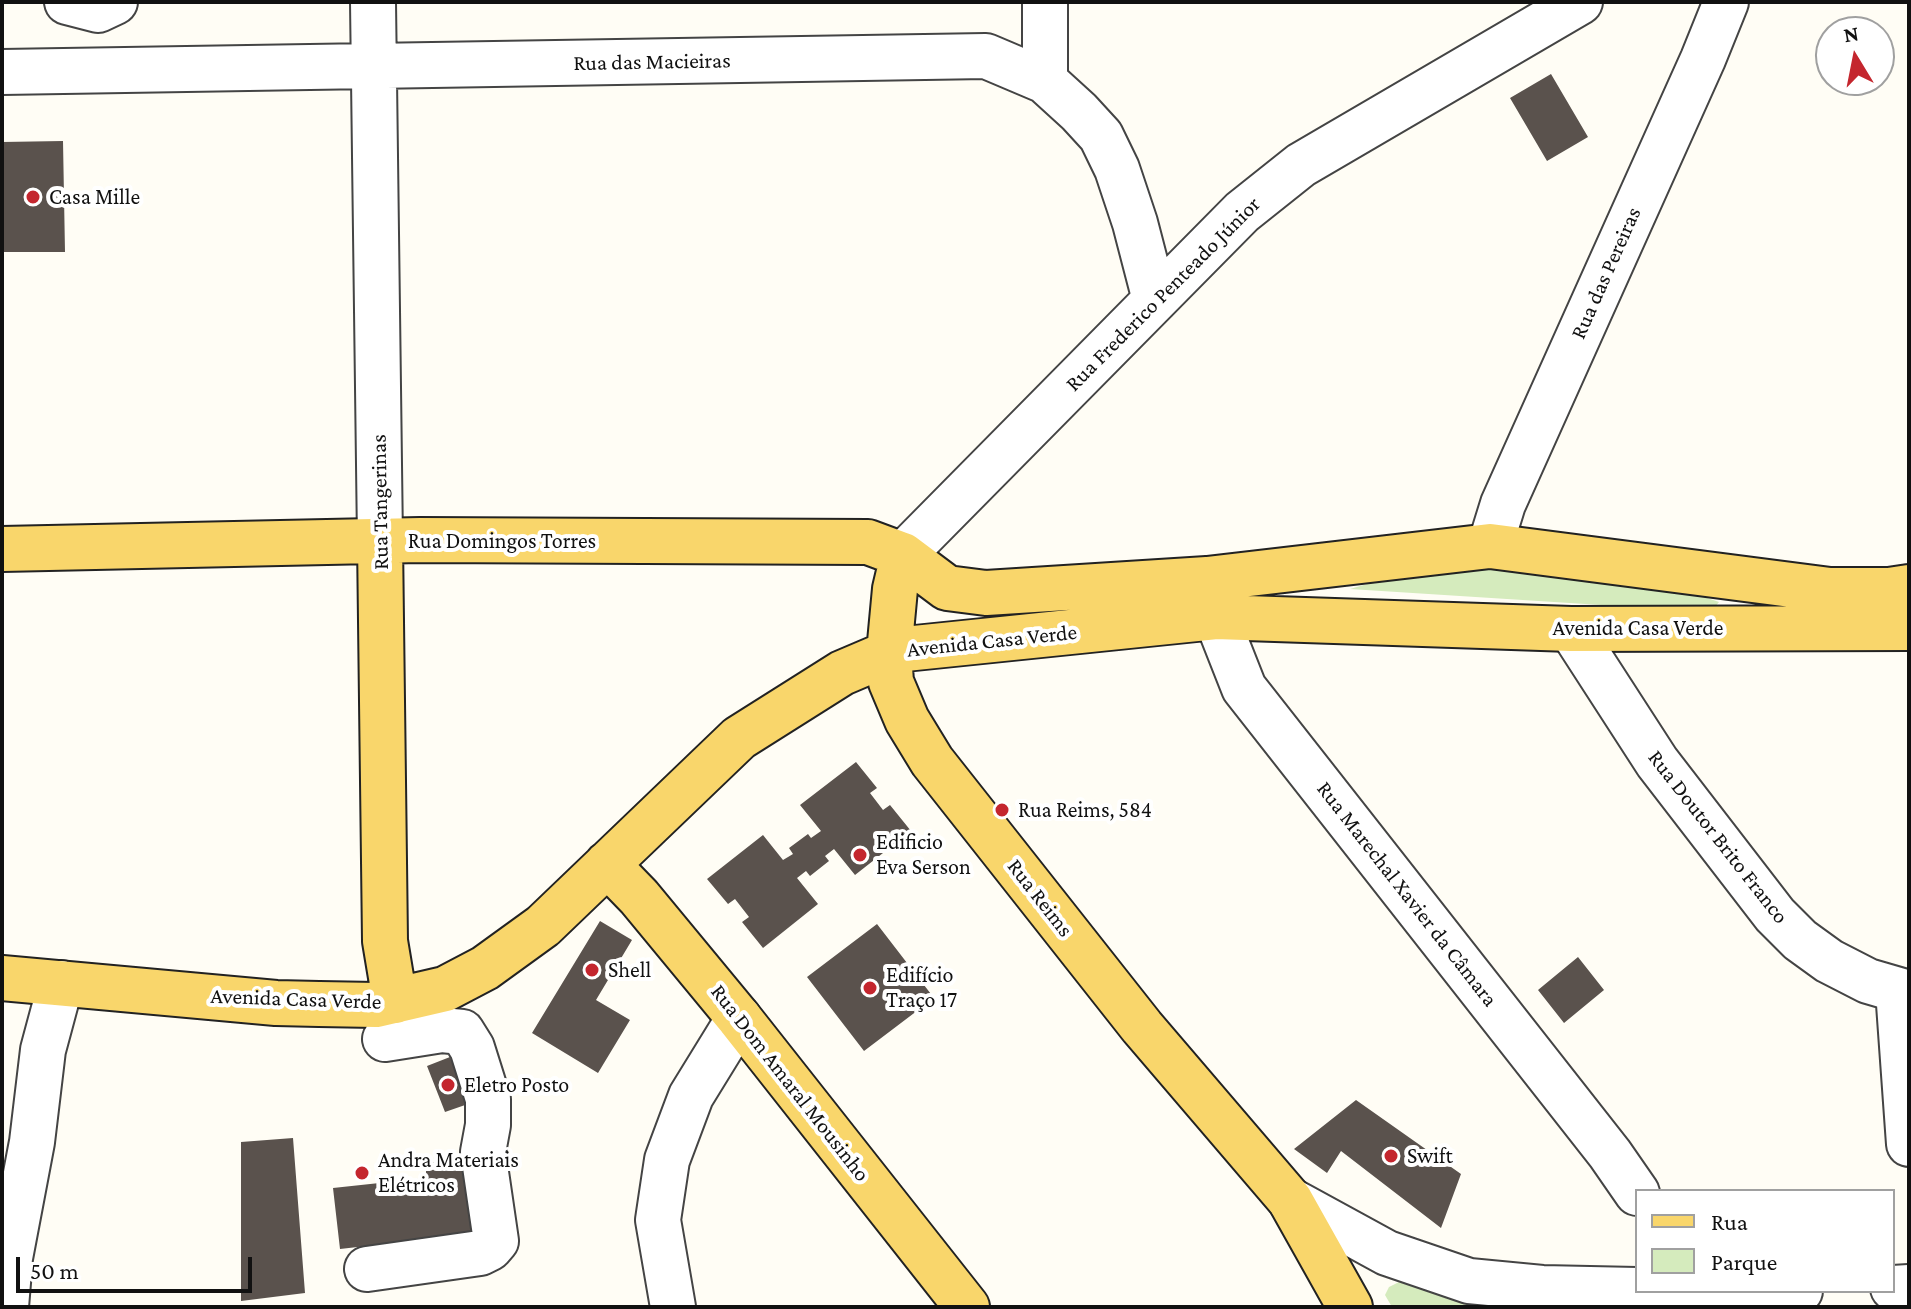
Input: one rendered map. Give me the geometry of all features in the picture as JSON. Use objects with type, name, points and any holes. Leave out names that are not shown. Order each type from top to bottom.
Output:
[{"type":"main road","name":"Rua Domingos Torres","points":[[2,549],[380,541],[868,542],[903,555]]},
{"type":"main road","name":"Rua Tangerinas","points":[[380,541],[385,941],[390,1020]]},
{"type":"main road","name":"Avenida Casa Verde","points":[[2,978],[276,1003],[376,1005],[390,1020],[485,968],[543,926],[739,738],[842,673],[889,653],[1490,546],[1830,590],[1909,587]]},
{"type":"main road","name":"Avenida Casa Verde","points":[[903,555],[947,588],[986,593],[1211,598],[1571,629],[1909,628]]},
{"type":"main road","name":"Rua Reims","points":[[903,555],[895,589],[889,653],[891,682],[907,720],[932,761],[1142,1027],[1290,1200],[1350,1307]]},
{"type":"main road","name":"Rua Dom Amaral Mousinho","points":[[607,864],[639,897],[739,1018],[967,1307]]},
{"type":"street","points":[[67,2],[98,10],[115,2]]},
{"type":"street","name":"Rua Tangerinas","points":[[373,2],[380,541]]},
{"type":"street","points":[[1045,2],[1045,81]]},
{"type":"street","name":"Rua Frederico Penteado Júnior","points":[[903,555],[1242,212],[1301,165],[1580,2]]},
{"type":"street","name":"Rua das Pereiras","points":[[1490,546],[1503,504],[1726,2]]},
{"type":"street","name":"Rua das Macieiras","points":[[2,72],[986,56],[1045,81],[1101,136],[1122,182],[1155,300]]},
{"type":"street","name":"Rua Marechal Xavier da Câmara","points":[[1211,598],[1244,688],[1533,1055],[1635,1190]]},
{"type":"street","name":"Rua Doutor Brito Franco","points":[[1571,629],[1657,762],[1775,915],[1800,940],[1829,961],[1868,981],[1904,992]]},
{"type":"street","points":[[6,1307],[10,1258],[32,1142],[43,1050],[61,983]]},
{"type":"street","points":[[1904,992],[1909,1144]]},
{"type":"street","points":[[673,1307],[658,1220],[667,1160],[691,1096],[739,1018]]},
{"type":"street","points":[[367,1269],[480,1253],[496,1241],[483,1152],[488,1125],[488,1099],[472,1048],[462,1032],[390,1020]]},
{"type":"street","name":"Rua Reims","points":[[1290,1200],[1387,1253],[1482,1294],[1542,1288],[1635,1290]]},
{"type":"street","points":[[1626,1307],[1678,1293]]},
{"type":"green space","points":[[1446,561],[1678,588],[1719,602],[1711,612],[1350,589]]},
{"type":"green space","points":[[1399,1282],[1478,1307],[1392,1307],[1385,1295],[1389,1287]]},
{"type":"building","points":[[1551,74],[1588,137],[1547,161],[1510,98]]},
{"type":"building","name":"Casa Mille","points":[[63,141],[65,252],[2,252],[2,142]]},
{"type":"building","name":"Edificio Eva Serson","points":[[856,762],[877,788],[870,793],[883,810],[890,805],[911,831],[855,875],[834,849],[825,856],[829,861],[810,876],[806,871],[797,878],[818,904],[763,948],[742,922],[749,917],[735,899],[728,904],[707,879],[763,835],[783,860],[793,854],[789,848],[808,834],[811,838],[821,831],[800,805]]},
{"type":"building","name":"Shell","points":[[600,921],[632,940],[596,1000],[630,1020],[598,1073],[532,1033]]},
{"type":"building","name":"Edifício Traço 17","points":[[877,924],[934,998],[864,1051],[807,977]]},
{"type":"building","points":[[1578,957],[1604,990],[1564,1023],[1538,990]]},
{"type":"building","name":"Eletro Posto","points":[[450,1057],[468,1104],[445,1112],[427,1066]]},
{"type":"building","points":[[1356,1100],[1461,1174],[1441,1228],[1341,1151],[1327,1173],[1294,1149]]},
{"type":"building","points":[[293,1138],[305,1293],[241,1301],[241,1142]]},
{"type":"building","points":[[475,1159],[481,1233],[340,1249],[333,1188],[426,1178],[426,1163]]},
{"type":"place","name":"Casa Mille","points":[[33,197]]},
{"type":"place","name":"Rua Reims, 584","points":[[1002,810]]},
{"type":"place","name":"Edificio Eva Serson","points":[[860,855]]},
{"type":"place","name":"Shell","points":[[592,970]]},
{"type":"place","name":"Edifício Traço 17","points":[[870,988]]},
{"type":"place","name":"Eletro Posto","points":[[448,1085]]},
{"type":"place","name":"Swift","points":[[1391,1156]]},
{"type":"place","name":"Andra Materiais Elétricos","points":[[362,1173]]}]
